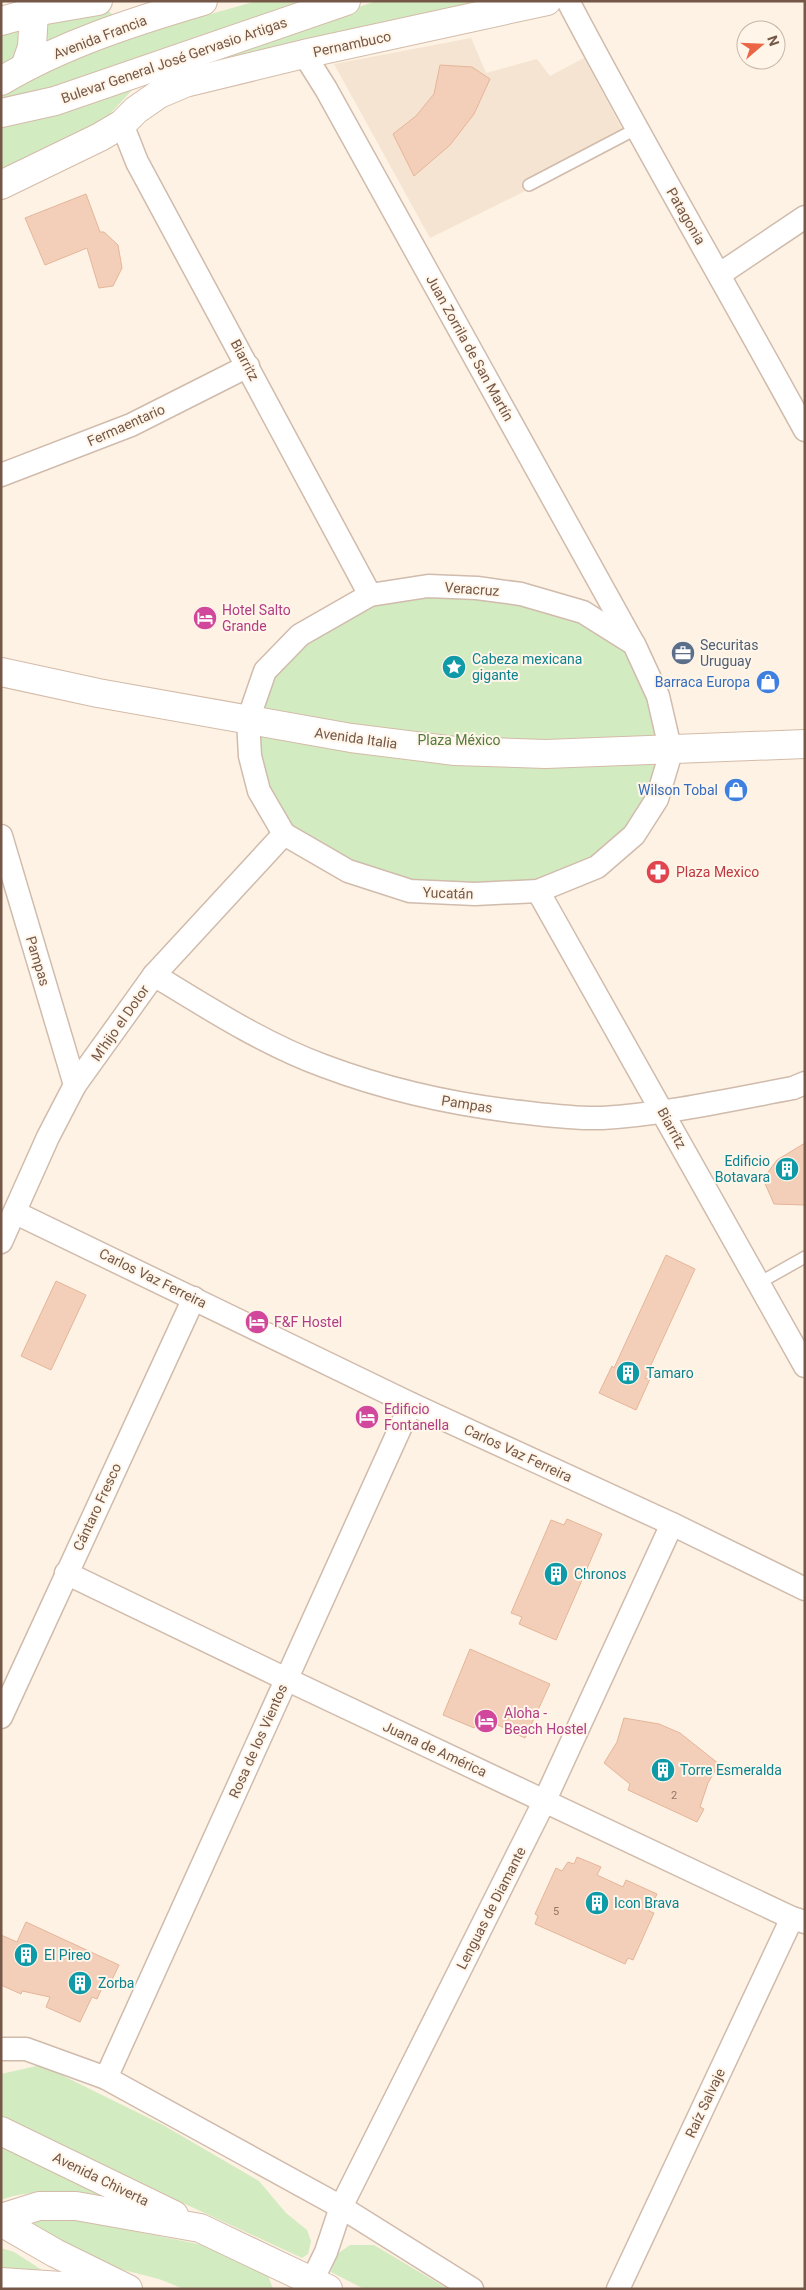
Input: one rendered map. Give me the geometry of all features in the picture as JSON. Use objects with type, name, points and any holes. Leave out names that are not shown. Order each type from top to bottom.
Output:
[{"type":"street","points":[[1,21],[32,7],[98,1]]},
{"type":"street","name":"Avenida Francia","points":[[1,81],[25,67],[108,33],[203,1]]},
{"type":"street","name":"Bulevar General José Gervasio Artigas","points":[[1,113],[55,101],[346,1]]},
{"type":"street","name":"Pernambuco","points":[[1,185],[100,138],[122,124],[136,110],[159,94],[185,83],[304,54],[547,1]]},
{"type":"street","name":"Patagonia","points":[[568,1],[636,129],[720,274],[805,430]]},
{"type":"street","points":[[25,67],[32,47],[32,7]]},
{"type":"street","name":"Juan Zorrila de San Martín","points":[[304,54],[326,89],[634,644]]},
{"type":"street","name":"Biarritz","points":[[122,124],[137,162],[370,595]]},
{"type":"street","points":[[720,274],[805,217]]},
{"type":"street","name":"Fermaentario","points":[[1,475],[131,425],[248,366]]},
{"type":"street","name":"Veracruz","points":[[248,720],[265,671],[300,635],[370,595],[428,586],[477,588],[521,594],[583,612],[634,644]]},
{"type":"street","points":[[634,644],[658,696],[670,748]]},
{"type":"street","name":"Avenida Italia","points":[[1,672],[98,693],[351,738],[455,751],[546,754],[805,744]]},
{"type":"street","name":"Yucatán","points":[[248,720],[250,756],[259,791],[284,834],[348,871],[410,891],[476,894],[538,891],[597,867],[634,835],[658,799],[669,759],[670,748]]},
{"type":"street","name":"M'hijo el Dotor","points":[[1,1242],[16,1213],[48,1137],[75,1085],[154,975],[284,834]]},
{"type":"street","name":"Pampas","points":[[1,836],[75,1085]]},
{"type":"street","name":"Biarritz","points":[[538,891],[805,1366]]},
{"type":"street","name":"Pampas","points":[[154,975],[260,1036],[322,1066],[385,1087],[460,1105],[600,1118],[663,1112],[793,1088],[805,1084]]},
{"type":"street","name":"Carlos Vaz Ferreira","points":[[16,1213],[411,1404],[672,1524],[805,1589]]},
{"type":"street","name":"Cántaro Fresco","points":[[1,1717],[66,1572],[194,1298]]},
{"type":"street","name":"Rosa de los Vientos","points":[[106,2078],[411,1404]]},
{"type":"street","name":"Lenguas de Diamante","points":[[316,2286],[341,2207],[545,1800],[672,1524]]},
{"type":"street","name":"Juana de América","points":[[66,1572],[286,1679],[798,1920]]},
{"type":"street","name":"Raíz Salvaje","points":[[618,2289],[798,1920]]},
{"type":"street","points":[[1,2049],[26,2049],[106,2078],[341,2207],[472,2289]]},
{"type":"street","name":"Avenida Chiverta","points":[[1,2131],[112,2183],[200,2228]]},
{"type":"street","points":[[1,2218],[39,2206],[76,2206],[200,2228],[316,2286]]},
{"type":"street","points":[[1,2222],[55,2253],[128,2289]]},
{"type":"street","points":[[1,2282],[107,2289]]},
{"type":"lane","points":[[529,185],[636,129]]},
{"type":"lane","points":[[759,1284],[805,1258]]},
{"type":"shaded area","points":[[471,38],[486,73],[537,59],[550,76],[584,58],[628,140],[430,238],[334,64]]},
{"type":"green space","points":[[257,1],[314,1],[1,106],[1,92],[52,67],[129,37]]},
{"type":"green space","points":[[376,1],[503,1],[179,70]]},
{"type":"green space","points":[[108,11],[112,14],[112,19],[39,49],[46,22]]},
{"type":"green space","points":[[25,25],[19,54],[1,68],[1,31]]},
{"type":"green space","points":[[153,78],[133,89],[98,127],[1,173],[1,125]]},
{"type":"green space","name":"Plaza México","points":[[521,594],[634,644],[670,748],[634,835],[538,891],[410,891],[284,834],[250,756],[265,671],[370,595]]},
{"type":"green space","points":[[41,2065],[163,2125],[259,2181],[286,2213],[307,2230],[311,2241],[308,2254],[302,2258],[1,2119],[1,2074]]},
{"type":"green space","points":[[1,2144],[129,2205],[48,2192],[17,2195],[1,2200]]},
{"type":"green space","points":[[63,2217],[223,2249],[267,2273],[273,2289],[184,2289],[159,2279],[104,2265],[27,2225],[43,2219]]},
{"type":"green space","points":[[350,2245],[374,2245],[448,2289],[364,2289],[331,2272],[336,2255]]},
{"type":"green space","points":[[1,2248],[14,2252],[42,2270],[41,2273],[1,2271]]},
{"type":"building","points":[[440,65],[472,67],[490,79],[474,114],[450,145],[414,176],[393,134],[416,116],[434,94]]},
{"type":"building","points":[[86,194],[100,232],[104,232],[118,245],[122,268],[113,286],[99,288],[87,248],[45,265],[25,218]]},
{"type":"building","name":"Edificio Botavara","points":[[805,1143],[805,1205],[774,1204],[763,1179],[777,1160]]},
{"type":"building","points":[[666,1255],[695,1269],[645,1378],[650,1379],[636,1410],[599,1393],[612,1366],[614,1368]]},
{"type":"building","points":[[56,1281],[86,1295],[51,1370],[21,1356]]},
{"type":"building","name":"Chronos","points":[[567,1519],[602,1534],[556,1640],[519,1624],[522,1617],[511,1613],[551,1520],[564,1525]]},
{"type":"building","points":[[470,1649],[550,1684],[525,1738],[479,1716],[474,1728],[443,1715]]},
{"type":"building","name":"Torre Esmeralda","points":[[624,1718],[659,1724],[680,1733],[719,1764],[708,1783],[700,1807],[704,1809],[697,1822],[628,1790],[630,1784],[604,1763],[617,1742]]},
{"type":"building","name":"Icon Brava","points":[[577,1857],[601,1867],[597,1875],[623,1887],[626,1880],[657,1894],[649,1911],[654,1913],[633,1960],[628,1958],[625,1964],[535,1924],[538,1916],[535,1914],[556,1868],[562,1871],[568,1862],[574,1864]]},
{"type":"building","points":[[26,1922],[119,1965],[110,1984],[105,1981],[97,1999],[92,1997],[80,2022],[46,2007],[50,1997],[22,1991],[21,1994],[1,1985],[1,1935],[17,1942]]},
{"type":"place","name":"Hotel Salto Grande","points":[[205,618]]},
{"type":"place","name":"Securitas Uruguay","points":[[683,653]]},
{"type":"place","name":"Cabeza mexicana gigante","points":[[454,667]]},
{"type":"place","name":"Barraca Europa","points":[[768,682]]},
{"type":"place","name":"Wilson Tobal","points":[[736,790]]},
{"type":"place","name":"Plaza Mexico","points":[[658,872]]},
{"type":"place","name":"Edificio Botavara","points":[[787,1169]]},
{"type":"place","name":"F&F Hostel","points":[[257,1322]]},
{"type":"place","name":"Tamaro","points":[[628,1373]]},
{"type":"place","name":"Edificio Fontanella","points":[[367,1417]]},
{"type":"place","name":"Chronos","points":[[556,1574]]},
{"type":"place","name":"Aloha - Beach Hostel","points":[[486,1721]]},
{"type":"place","name":"Torre Esmeralda","points":[[663,1770]]},
{"type":"place","name":"Icon Brava","points":[[597,1903]]},
{"type":"place","name":"El Pireo","points":[[26,1955]]},
{"type":"place","name":"Zorba","points":[[80,1983]]}]
